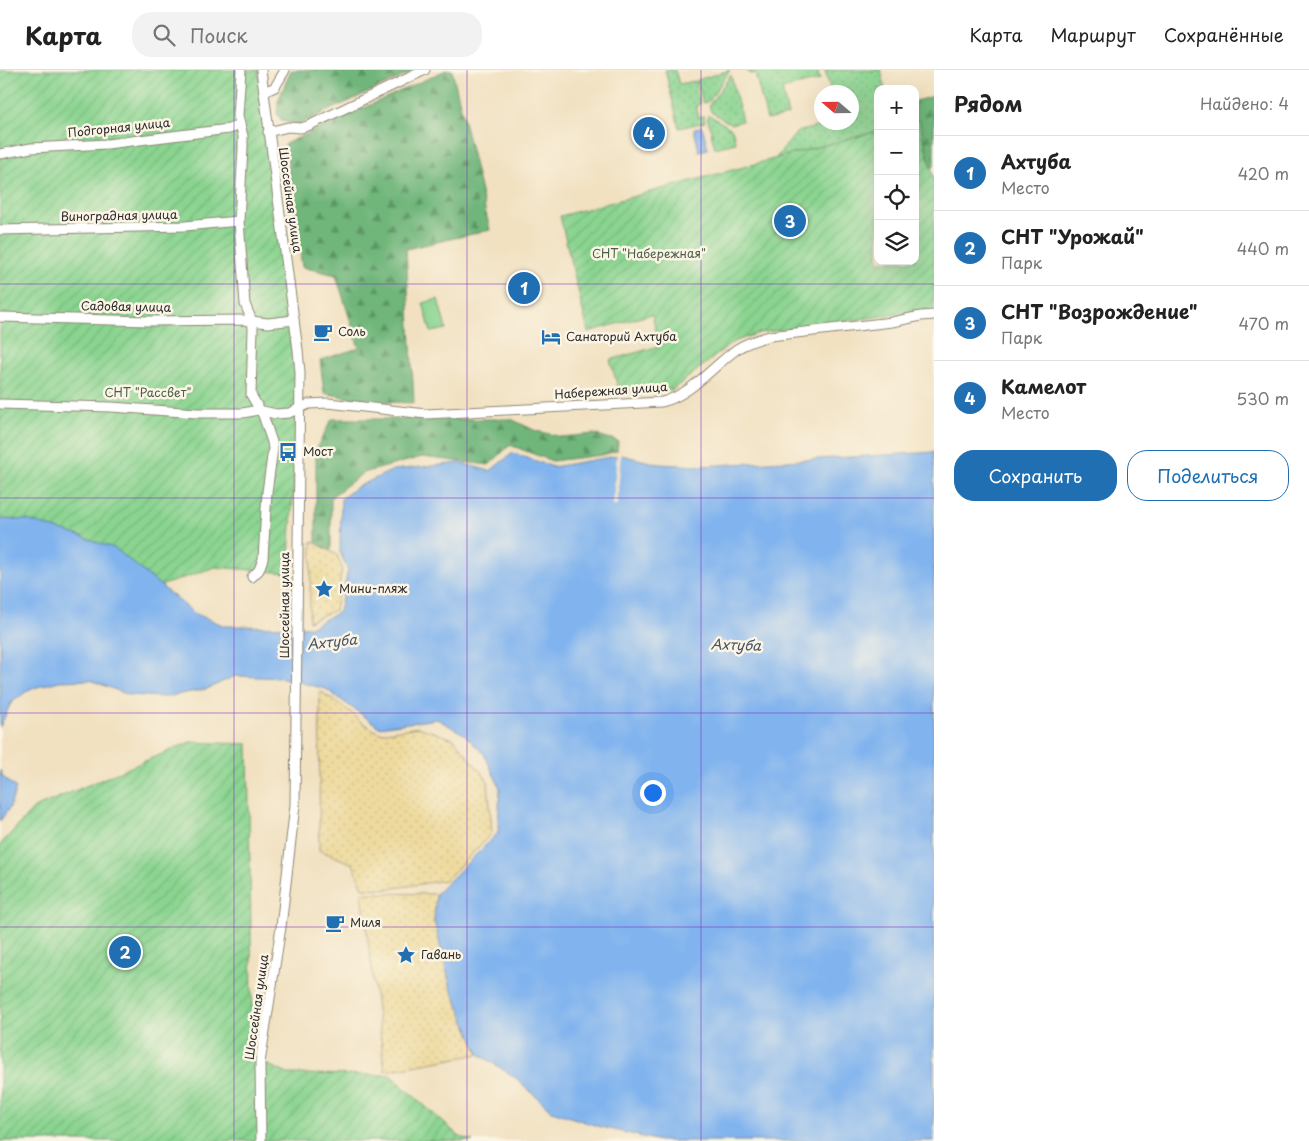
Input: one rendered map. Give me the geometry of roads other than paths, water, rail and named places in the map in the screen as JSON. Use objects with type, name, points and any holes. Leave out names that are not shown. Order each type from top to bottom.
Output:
[{"type":"street","points":[[241,70],[238,116],[243,148],[239,221],[245,304],[252,321],[251,395],[261,412],[271,437],[273,449],[267,492],[263,560],[252,577]]},
{"type":"street","name":"Шоссейная улица","points":[[261,70],[300,373],[294,823],[281,927],[260,1063],[261,1141]]},
{"type":"street","points":[[264,92],[275,87],[285,70]]},
{"type":"street","points":[[268,132],[288,127],[301,128],[310,125],[425,70]]},
{"type":"street","name":"Подгорная улица","points":[[0,154],[31,148],[107,144],[229,129],[239,126]]},
{"type":"street","name":"Виноградная улица","points":[[0,230],[185,226],[239,221]]},
{"type":"street","name":"Набережная улица","points":[[261,412],[288,413],[309,404],[328,403],[426,414],[662,402],[680,396],[738,348],[754,340],[770,336],[892,322],[934,315]]},
{"type":"street","name":"Садовая улица","points":[[0,317],[149,321],[233,320],[268,322],[294,320]]},
{"type":"street","points":[[0,404],[111,407],[197,413],[243,413],[258,410],[261,412]]},
{"type":"water","points":[[702,126],[708,149],[699,151],[694,129]]},
{"type":"water","name":"Ахтуба","points":[[934,452],[934,1141],[660,1141],[597,1126],[552,1111],[517,1079],[479,1054],[451,988],[434,921],[436,894],[498,833],[500,788],[484,754],[464,734],[437,719],[379,727],[326,689],[283,678],[235,676],[207,689],[165,697],[129,695],[90,680],[59,681],[30,689],[11,703],[0,727],[0,519],[27,520],[116,549],[194,613],[225,626],[310,627],[339,612],[348,570],[340,552],[341,499],[355,488],[393,470],[460,463],[490,471],[513,453],[553,467],[621,455],[659,464],[701,466]]},
{"type":"water","points":[[0,770],[3,777],[16,788],[10,807],[0,821]]},
{"type":"place","name":"Камелот","points":[[649,133]]},
{"type":"place","name":"СНТ \"Возрождение\"","points":[[790,221]]},
{"type":"place","name":"Ахтуба","points":[[524,288]]},
{"type":"place","name":"Соль","points":[[323,332]]},
{"type":"place","name":"Санаторий Ахтуба","points":[[551,337]]},
{"type":"place","name":"Мост","points":[[288,452]]},
{"type":"place","name":"Мини-пляж","points":[[324,589]]},
{"type":"place","name":"Миля","points":[[335,923]]},
{"type":"place","name":"СНТ \"Урожай\"","points":[[125,952]]},
{"type":"place","name":"Гавань","points":[[406,955]]},
{"type":"park label","name":"СНТ \"Набережная\"","points":[[649,254]]},
{"type":"park label","name":"СНТ \"Рассвет\"","points":[[148,393]]}]
